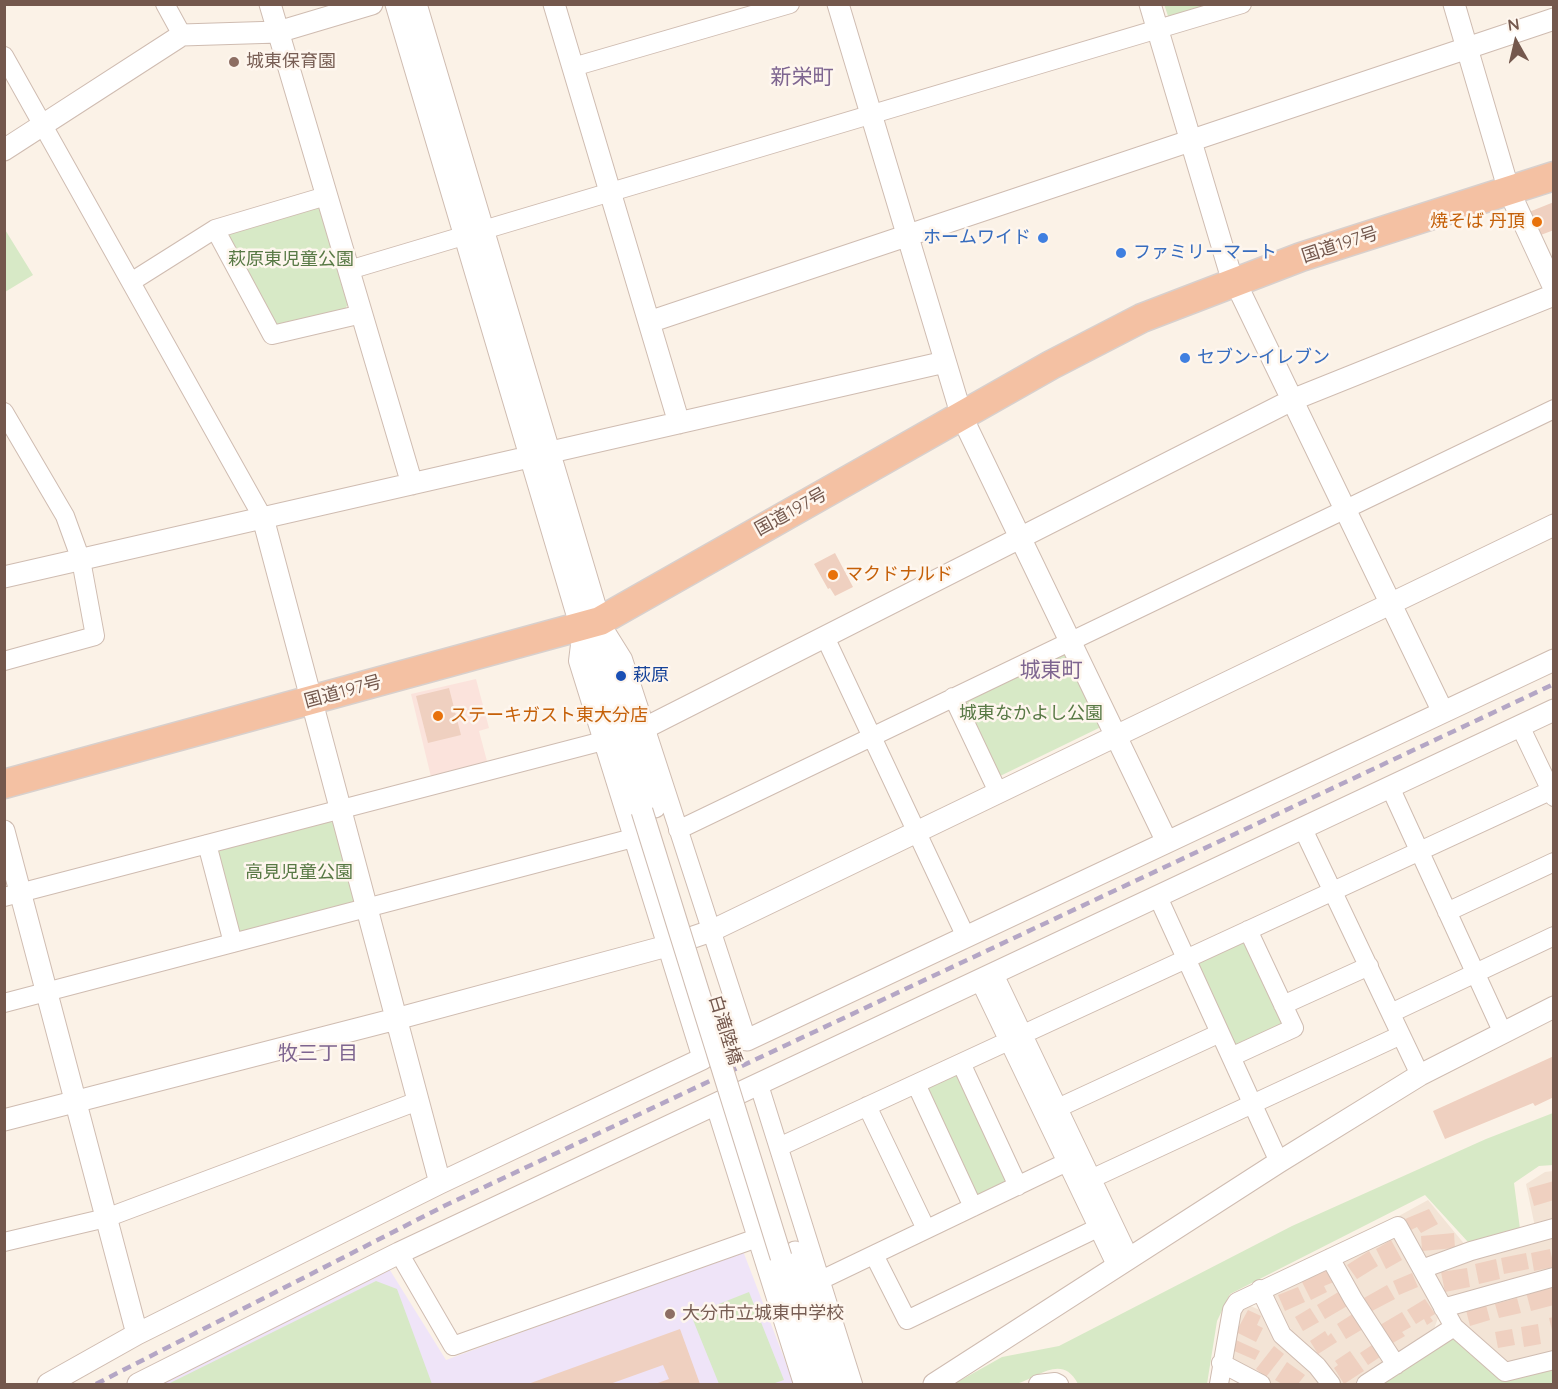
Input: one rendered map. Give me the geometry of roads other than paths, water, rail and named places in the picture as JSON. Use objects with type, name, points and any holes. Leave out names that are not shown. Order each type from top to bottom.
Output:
[{"type":"highway","name":"国道197号","points":[[4,784],[310,694],[588,616],[731,532],[960,409],[1132,309],[1507,184],[1554,162]]},
{"type":"highway","name":"国道197号","points":[[1507,184],[1554,176]]},
{"type":"highway","name":"国道197号","points":[[4,768],[310,694]]},
{"type":"street","points":[[165,4],[182,35]]},
{"type":"street","points":[[270,4],[412,484]]},
{"type":"street","points":[[4,150],[182,35],[278,32],[372,4]]},
{"type":"street","points":[[396,4],[474,233]]},
{"type":"street","points":[[416,4],[474,233]]},
{"type":"street","points":[[554,4],[679,423]]},
{"type":"street","points":[[573,67],[790,4]]},
{"type":"street","points":[[838,4],[906,236],[960,409],[1167,842]]},
{"type":"street","points":[[1150,4],[1232,275],[1443,712]]},
{"type":"street","points":[[349,270],[1242,4]]},
{"type":"street","points":[[1454,4],[1507,184],[1554,288]]},
{"type":"street","points":[[649,322],[1554,19]]},
{"type":"street","points":[[4,56],[263,518],[440,1183]]},
{"type":"street","points":[[131,282],[215,229],[327,196]]},
{"type":"street","points":[[215,229],[272,335],[362,314]]},
{"type":"street","name":"白滝陸橋","points":[[474,233],[588,616],[788,1254]]},
{"type":"street","points":[[645,728],[1292,400],[1554,295]]},
{"type":"street","points":[[4,577],[945,362]]},
{"type":"street","points":[[678,830],[1554,409]]},
{"type":"street","points":[[4,412],[65,516],[81,560],[95,636],[4,661]]},
{"type":"street","points":[[4,1120],[396,1019],[667,946],[711,931],[1554,525]]},
{"type":"street","points":[[588,616],[623,658],[747,1040]]},
{"type":"street","points":[[588,616],[578,661],[702,1059]]},
{"type":"street","points":[[825,637],[966,937]]},
{"type":"street","points":[[48,1384],[137,1334],[440,1183],[702,1059],[708,1048],[734,1038],[747,1040],[1554,660]]},
{"type":"street","points":[[953,698],[998,792]]},
{"type":"street","points":[[138,1384],[399,1253],[1554,710]]},
{"type":"street","points":[[779,1147],[1419,851],[1552,792],[1520,726]]},
{"type":"street","points":[[13,895],[603,741]]},
{"type":"street","points":[[1390,787],[1502,1031]]},
{"type":"street","points":[[1303,828],[1420,1075]]},
{"type":"street","points":[[4,831],[13,895],[47,992],[137,1334]]},
{"type":"street","points":[[4,1003],[633,838]]},
{"type":"street","points":[[207,844],[232,943]]},
{"type":"street","points":[[1447,912],[1554,862]]},
{"type":"street","points":[[1158,897],[1279,1162]]},
{"type":"street","points":[[1231,1057],[1294,1028],[1248,930]]},
{"type":"street","points":[[1391,1013],[1554,936]]},
{"type":"street","points":[[1283,1005],[1369,966]]},
{"type":"street","points":[[987,978],[1124,1263]]},
{"type":"street","points":[[934,1384],[1279,1162],[1420,1075],[1502,1031],[1554,1007]]},
{"type":"street","points":[[1051,1111],[1220,1033]]},
{"type":"street","points":[[1085,1182],[1401,1035]]},
{"type":"street","points":[[961,1063],[1018,1186]]},
{"type":"street","points":[[916,1084],[973,1207]]},
{"type":"street","points":[[759,1085],[853,1384]]},
{"type":"street","points":[[4,1242],[106,1218],[418,1101]]},
{"type":"street","points":[[715,1105],[803,1384]]},
{"type":"street","points":[[867,1106],[926,1229]]},
{"type":"street","points":[[1051,1111],[1067,1162],[1085,1182]]},
{"type":"street","points":[[821,1280],[1067,1162]]},
{"type":"street","points":[[874,1255],[906,1320],[1105,1224]]},
{"type":"street","points":[[1219,1384],[1232,1310],[1237,1302],[1260,1289],[1398,1226],[1454,1328],[1505,1372],[1554,1360]]},
{"type":"street","points":[[1422,1269],[1471,1251],[1554,1228]]},
{"type":"street","points":[[399,1253],[453,1346],[757,1238]]},
{"type":"street","points":[[788,1254],[820,1384]]},
{"type":"street","points":[[788,1254],[836,1384]]},
{"type":"street","points":[[1330,1258],[1353,1299],[1396,1365]]},
{"type":"street","points":[[1443,1308],[1554,1277]]},
{"type":"street","points":[[1260,1289],[1282,1335],[1317,1366],[1331,1384]]},
{"type":"street","points":[[1366,1384],[1454,1328]]},
{"type":"street","points":[[1221,1363],[1261,1384]]},
{"type":"street","points":[[1038,1384],[1055,1382],[1059,1384]]},
{"type":"railway","points":[[96,1384],[444,1206],[1554,684]]},
{"type":"place","name":"城東保育園","points":[[234,62]]},
{"type":"place","name":"焼そば 丹頂","points":[[1537,222]]},
{"type":"place","name":"ホームワイド","points":[[1043,238]]},
{"type":"place","name":"ファミリーマート","points":[[1121,253]]},
{"type":"place","name":"セブン-イレブン","points":[[1185,358]]},
{"type":"place","name":"マクドナルド","points":[[833,575]]},
{"type":"place","name":"萩原","points":[[621,676]]},
{"type":"place","name":"ステーキガスト東大分店","points":[[438,716]]},
{"type":"place","name":"大分市立城東中学校","points":[[670,1314]]},
{"type":"district","name":"新栄町","points":[[802,78]]},
{"type":"district","name":"城東町","points":[[1051,671]]},
{"type":"district","name":"牧三丁目","points":[[318,1054]]},
{"type":"park label","name":"萩原東児童公園","points":[[291,260]]},
{"type":"park label","name":"城東なかよし公園","points":[[1031,714]]},
{"type":"park label","name":"高見児童公園","points":[[299,873]]}]
